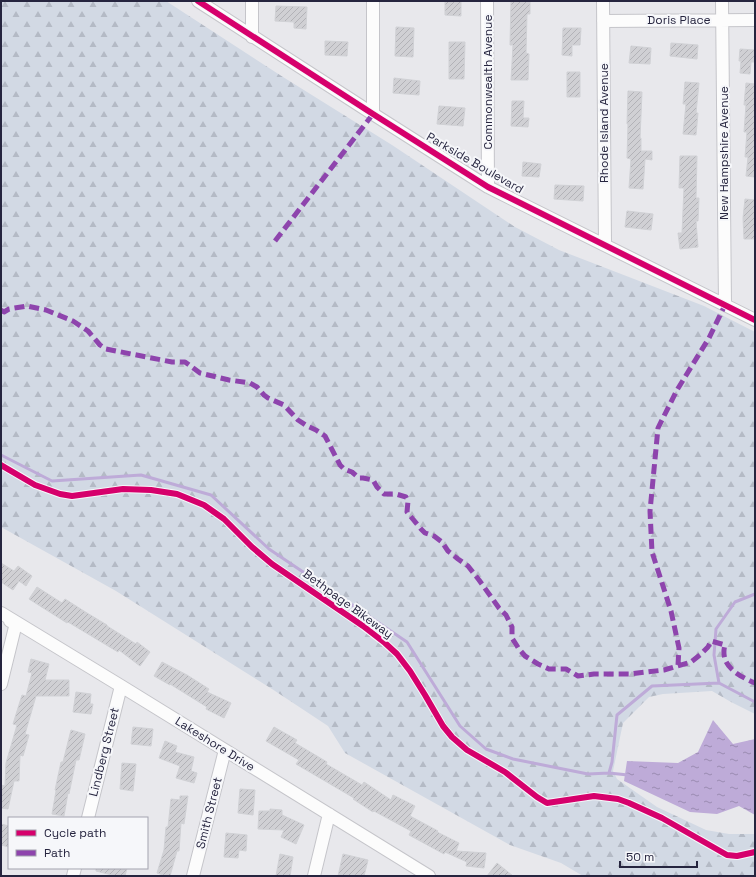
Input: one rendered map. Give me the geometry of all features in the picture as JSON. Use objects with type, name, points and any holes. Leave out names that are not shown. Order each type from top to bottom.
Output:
[{"type":"street","name":"Parkside Boulevard","points":[[198,1],[252,37],[488,186],[755,320]]},
{"type":"street","points":[[252,1],[252,37]]},
{"type":"street","points":[[373,1],[373,114]]},
{"type":"street","name":"Commonwealth Avenue","points":[[487,1],[488,186]]},
{"type":"street","name":"Rhode Island Avenue","points":[[603,1],[605,245]]},
{"type":"street","name":"New Hampshire Avenue","points":[[722,1],[725,305]]},
{"type":"street","name":"Doris Place","points":[[604,21],[755,20]]},
{"type":"street","name":"Lakeshore Drive","points":[[1,614],[121,686],[429,876]]},
{"type":"street","points":[[1,619],[16,623],[1,684]]},
{"type":"street","name":"Lindberg Street","points":[[88,817],[121,686]]},
{"type":"street","name":"Smith Street","points":[[193,876],[225,750]]},
{"type":"street","points":[[314,876],[329,814]]},
{"type":"green space","points":[[1,1],[166,1],[283,77],[392,145],[515,227],[559,250],[704,306],[755,332],[755,714],[712,691],[663,694],[649,697],[623,723],[613,771],[617,779],[657,807],[706,830],[729,834],[755,834],[755,876],[583,876],[561,863],[510,845],[345,753],[328,726],[272,689],[116,591],[1,527]]},
{"type":"water","points":[[713,720],[733,744],[755,739],[755,815],[739,806],[717,814],[690,812],[624,781],[627,761],[678,763],[698,752]]},
{"type":"building","points":[[445,1],[461,1],[461,16],[445,15]]},
{"type":"building","points":[[511,1],[530,1],[530,14],[527,14],[526,53],[529,54],[528,80],[511,80],[513,45],[510,45]]},
{"type":"building","points":[[276,6],[307,7],[306,29],[294,28],[294,22],[275,21]]},
{"type":"building","points":[[396,27],[414,28],[413,57],[395,56]]},
{"type":"building","points":[[563,28],[581,28],[580,45],[572,45],[572,56],[562,55]]},
{"type":"building","points":[[325,41],[348,42],[347,56],[325,55]]},
{"type":"building","points":[[449,42],[465,42],[464,79],[449,79]]},
{"type":"building","points":[[671,43],[698,45],[697,59],[670,56]]},
{"type":"building","points":[[631,46],[651,48],[650,64],[629,63]]},
{"type":"building","points":[[740,49],[755,50],[755,62],[751,62],[750,74],[740,73]]},
{"type":"building","points":[[567,72],[580,72],[580,97],[567,97]]},
{"type":"building","points":[[394,78],[420,81],[419,95],[393,93]]},
{"type":"building","points":[[685,82],[699,83],[696,113],[698,113],[696,135],[683,134],[686,104],[683,104]]},
{"type":"building","points":[[746,83],[755,84],[755,177],[746,176],[748,157],[745,157],[747,132],[744,132],[746,105],[744,105]]},
{"type":"building","points":[[628,91],[642,92],[640,138],[641,151],[652,151],[652,160],[645,159],[643,189],[629,188],[631,159],[627,158]]},
{"type":"building","points":[[512,101],[524,101],[523,118],[529,118],[528,127],[511,126]]},
{"type":"building","points":[[439,106],[465,108],[463,126],[437,124]]},
{"type":"building","points":[[680,156],[697,156],[696,198],[699,198],[698,221],[696,221],[698,247],[680,249],[678,233],[682,233],[684,188],[679,188]]},
{"type":"building","points":[[523,162],[541,164],[539,177],[522,176]]},
{"type":"building","points":[[555,185],[584,186],[583,201],[554,199]]},
{"type":"building","points":[[745,199],[755,200],[755,239],[744,239],[743,218]]},
{"type":"building","points":[[627,211],[653,214],[651,230],[625,227]]},
{"type":"building","points":[[1,563],[14,571],[18,566],[32,576],[26,586],[19,581],[13,590],[1,582]]},
{"type":"building","points":[[37,587],[62,603],[65,599],[136,644],[137,642],[150,652],[140,666],[119,650],[118,652],[29,599]]},
{"type":"building","points":[[31,659],[49,664],[45,680],[69,680],[69,696],[36,696],[25,734],[29,735],[23,756],[20,755],[19,781],[14,781],[8,809],[1,808],[1,785],[5,786],[6,763],[17,725],[13,724],[22,695],[26,696],[32,673],[28,672]]},
{"type":"building","points":[[162,662],[209,689],[207,692],[231,703],[224,718],[206,709],[207,707],[154,676]]},
{"type":"building","points":[[76,692],[91,694],[90,704],[93,704],[91,714],[73,712]]},
{"type":"building","points":[[133,727],[153,729],[151,746],[131,744]]},
{"type":"building","points":[[274,727],[297,740],[295,743],[327,762],[326,764],[362,785],[364,782],[391,800],[393,795],[415,806],[410,816],[459,843],[456,851],[486,853],[484,868],[466,866],[467,862],[445,852],[444,854],[409,835],[411,831],[374,811],[373,812],[353,799],[354,798],[296,764],[299,760],[266,741]]},
{"type":"building","points":[[71,730],[85,734],[79,760],[76,760],[64,816],[52,814],[61,762],[63,762]]},
{"type":"building","points":[[165,741],[177,746],[175,752],[194,757],[191,771],[197,773],[194,783],[176,778],[180,766],[159,758]]},
{"type":"building","points":[[122,763],[136,764],[133,791],[120,789]]},
{"type":"building","points":[[240,789],[255,790],[253,815],[238,813]]},
{"type":"building","points":[[180,796],[188,796],[184,824],[181,823],[179,851],[177,851],[170,876],[166,876],[157,873],[164,850],[171,799],[180,800]]},
{"type":"building","points":[[270,809],[282,810],[282,815],[304,825],[296,844],[281,837],[284,830],[258,829],[259,811],[270,811]]},
{"type":"building","points":[[1,824],[8,826],[8,847],[1,845]]},
{"type":"building","points":[[226,833],[247,835],[246,851],[239,850],[238,858],[224,857]]},
{"type":"building","points":[[280,854],[293,857],[290,876],[276,876]]},
{"type":"building","points":[[343,854],[368,860],[364,876],[351,874],[351,876],[338,876]]},
{"type":"building","points":[[497,863],[513,876],[487,876]]},
{"type":"building","points":[[96,869],[127,869],[125,876],[116,876],[96,871]]},
{"type":"waterway","points":[[1,455],[52,481],[141,475],[211,495],[269,549],[407,642],[460,726],[486,749],[513,759],[588,774],[609,773],[612,762],[617,715],[652,686],[719,683],[755,702]]},
{"type":"waterway","points":[[719,683],[714,655],[716,629],[735,602],[755,594]]},
{"type":"waterway","points":[[609,773],[628,775]]},
{"type":"marked path","points":[[275,241],[373,114]]},
{"type":"marked path","points":[[678,665],[679,648],[671,611],[652,552],[650,511],[658,428],[677,390],[709,338],[725,305]]},
{"type":"marked path","points":[[1,310],[4,312],[9,309],[27,306],[46,310],[73,321],[88,331],[100,345],[106,349],[172,362],[185,362],[200,373],[250,383],[257,387],[268,398],[284,405],[298,420],[325,436],[340,465],[344,469],[352,472],[359,478],[373,480],[384,494],[396,494],[406,497],[408,501],[407,512],[425,533],[434,536],[442,542],[448,551],[468,566],[499,608],[506,615],[512,627],[512,638],[519,649],[525,656],[538,664],[549,669],[566,669],[578,676],[594,674],[629,674],[664,670],[691,662],[708,647],[711,641],[725,645],[725,659],[728,664],[737,673],[755,683]]},
{"type":"cycle path","points":[[198,1],[488,187],[755,320]]},
{"type":"cycle path","name":"Bethpage Bikeway","points":[[1,465],[35,485],[60,494],[72,496],[123,489],[151,490],[177,494],[204,505],[224,519],[252,547],[272,564],[363,626],[385,643],[397,654],[410,671],[443,726],[452,737],[467,750],[505,772],[537,797],[547,803],[594,796],[618,799],[662,818],[727,855],[737,856],[755,852]]}]
